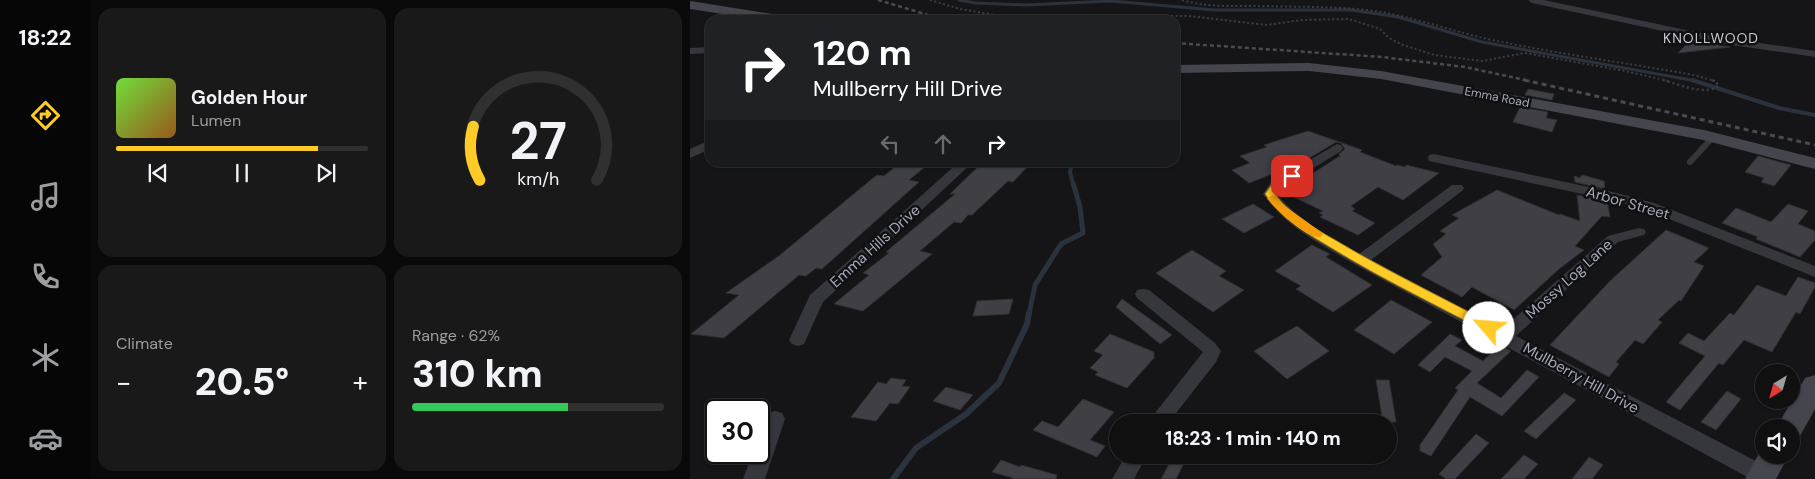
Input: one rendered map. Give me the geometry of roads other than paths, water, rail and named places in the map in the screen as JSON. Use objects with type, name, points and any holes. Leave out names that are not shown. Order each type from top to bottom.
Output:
[{"type":"street","points":[[1532,0],[1719,40],[1815,54]]},
{"type":"street","points":[[690,5],[753,15]]},
{"type":"street","points":[[690,51],[705,50]]},
{"type":"street","name":"Emma Road","points":[[1180,69],[1309,68],[1357,72],[1713,137],[1815,164]]},
{"type":"street","points":[[690,154],[705,146]]},
{"type":"street","name":"Mullberry Hill Drive","points":[[1337,148],[1275,186],[1270,194],[1278,207],[1316,234],[1360,260],[1766,469]]},
{"type":"street","name":"Arbor Street","points":[[1434,158],[1617,197],[1649,206],[1815,272]]},
{"type":"street","name":"Emma Hills Drive","points":[[798,340],[816,299],[961,167]]},
{"type":"street","points":[[1360,260],[1457,188]]},
{"type":"street","name":"Mossy Log Lane","points":[[1505,336],[1613,239],[1639,232]]},
{"type":"street","points":[[1143,294],[1212,351],[1210,358],[1164,414]]},
{"type":"street","points":[[1795,419],[1815,385]]},
{"type":"street","points":[[754,479],[775,419]]},
{"type":"street","points":[[1123,479],[1132,464]]},
{"type":"lane","points":[[1690,162],[1713,137]]},
{"type":"waterway","points":[[959,0],[975,3],[1026,5],[1111,1],[1214,10],[1351,10],[1398,17],[1482,42],[1694,81]]},
{"type":"waterway","points":[[1694,81],[1779,108],[1815,115]]},
{"type":"waterway","points":[[1071,167],[1070,172],[1073,184]]},
{"type":"waterway","points":[[1029,314],[1035,285],[1061,244],[1083,233],[1080,207],[1073,183]]},
{"type":"waterway","points":[[893,479],[916,448],[966,414],[999,383],[1027,324],[1029,313]]},
{"type":"railway","points":[[878,0],[928,15]]},
{"type":"railway","points":[[1180,43],[1382,57],[1465,67],[1530,81]]},
{"type":"railway","points":[[1524,80],[1815,145]]},
{"type":"district","name":"KNOLLWOOD","points":[[1711,38]]}]
